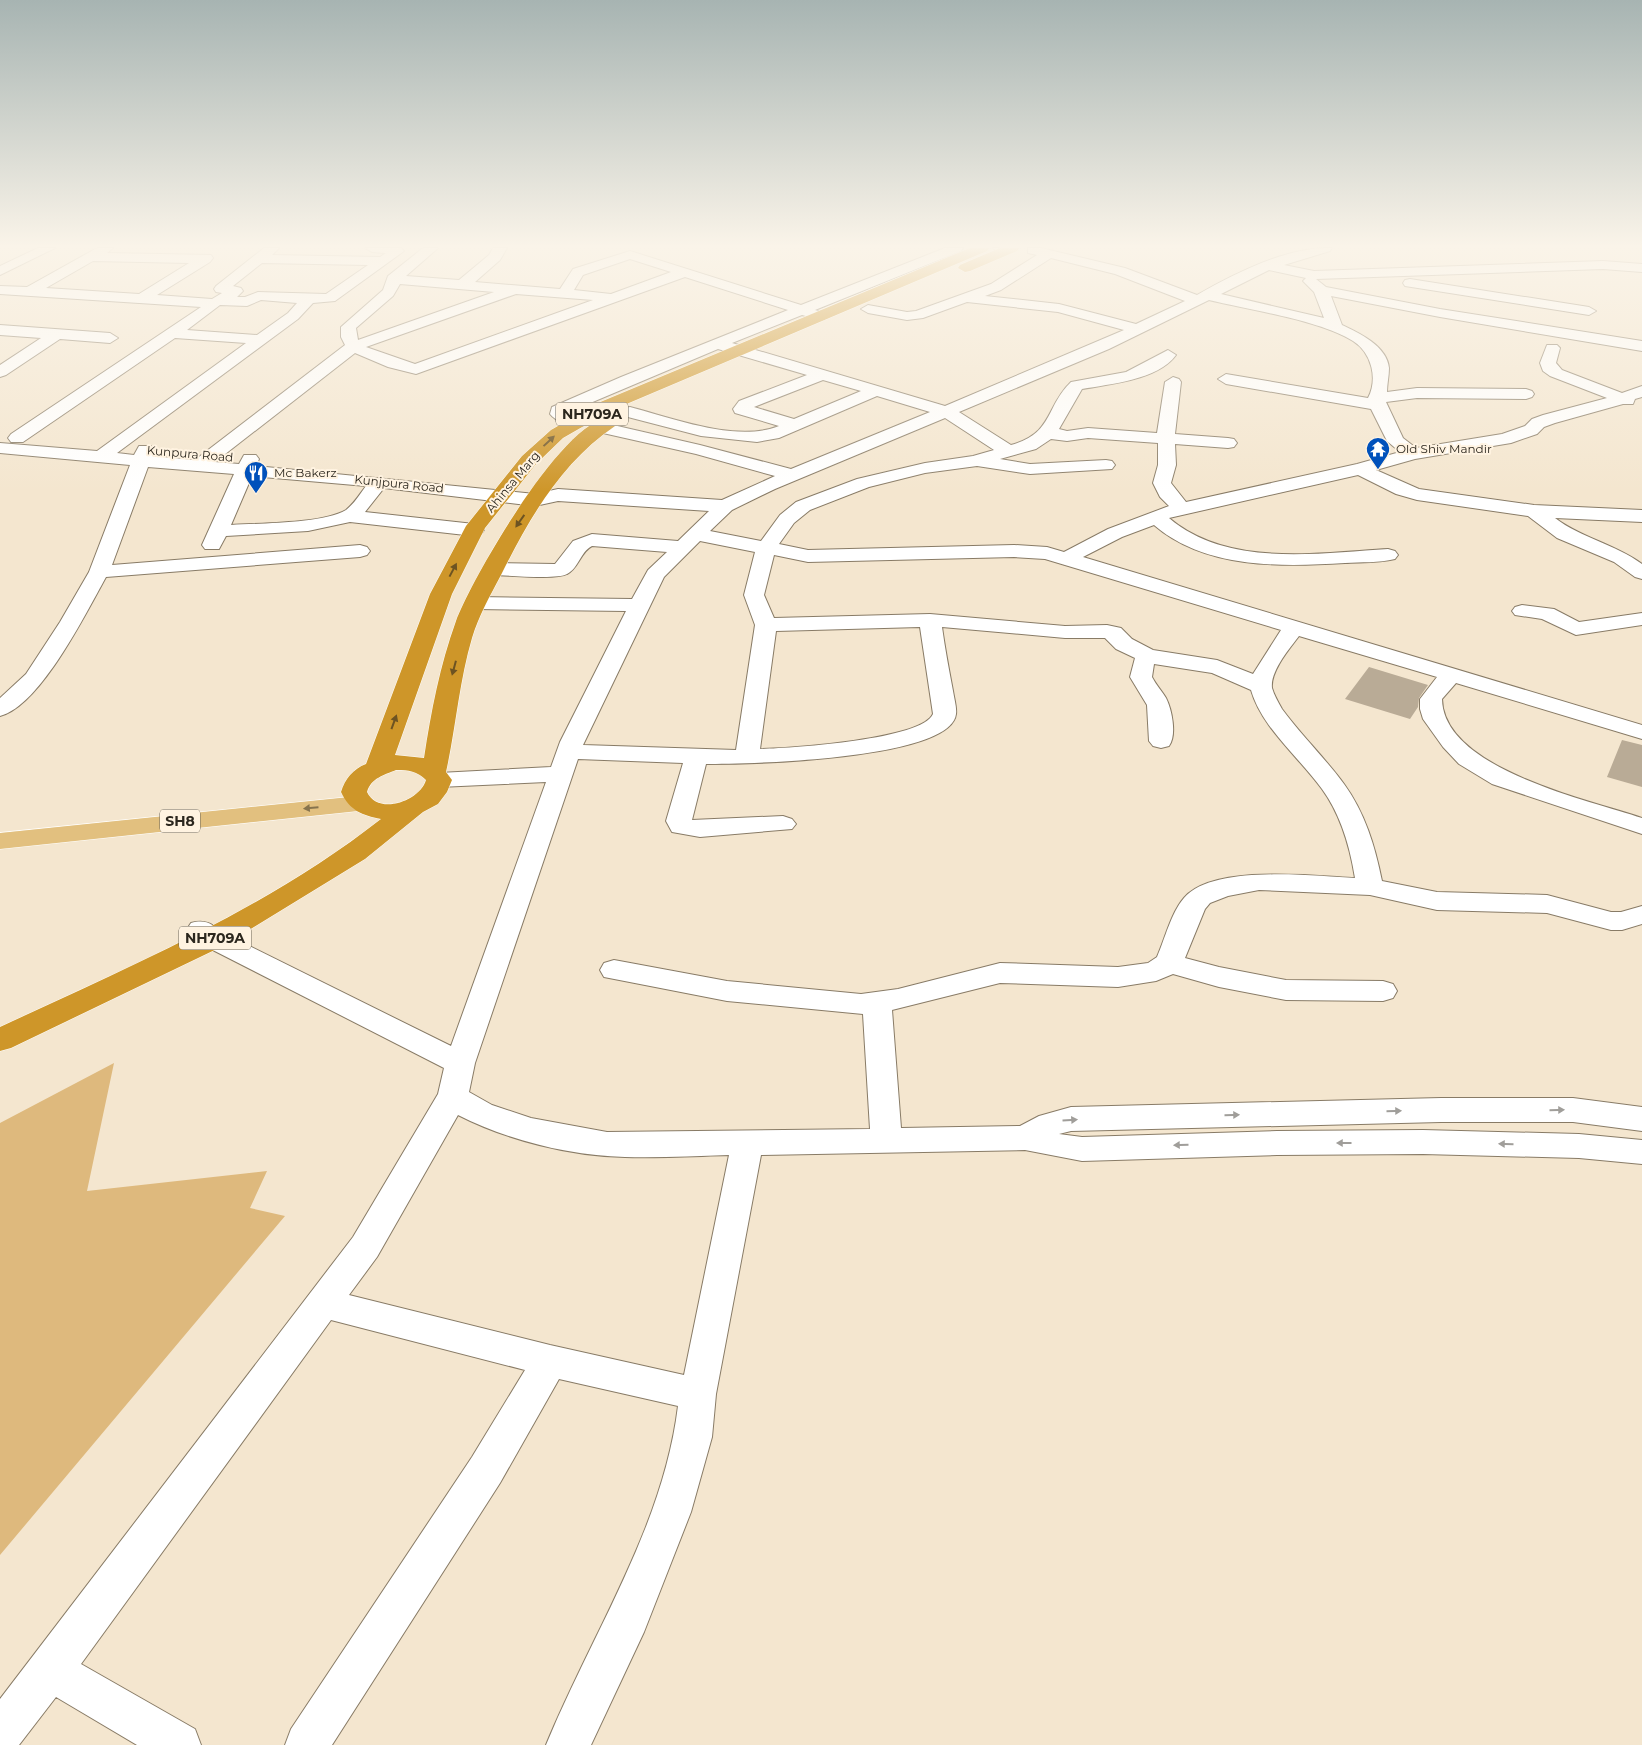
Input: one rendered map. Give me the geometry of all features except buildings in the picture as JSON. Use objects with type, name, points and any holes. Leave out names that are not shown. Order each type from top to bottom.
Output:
[{"type":"highway","name":"Ahinsa Marg","points":[[378,767],[441,594],[474,530],[529,460],[557,434],[604,407],[788,329]]},
{"type":"highway","name":"Ahinsa Marg","points":[[436,776],[444,709],[468,619],[507,540],[545,494],[558,465],[583,439],[600,427],[630,412],[821,329]]},
{"type":"highway","name":"NH709A","points":[[0,1024],[207,934],[341,845],[365,801],[366,773],[378,767],[410,762],[424,766],[436,776],[436,790],[428,800],[414,807],[355,853],[207,934],[0,1040]]},
{"type":"highway","name":"NH709A","points":[[365,801],[414,807]]},
{"type":"main road","name":"SH8","points":[[0,826],[365,801]]},
{"type":"main road","name":"SH8","points":[[0,841],[365,801]]},
{"type":"street","points":[[9,438],[177,329]]},
{"type":"street","points":[[9,438],[108,452],[275,329]]},
{"type":"street","points":[[349,329],[349,336],[354,346],[403,368],[416,368],[524,329]]},
{"type":"street","points":[[205,460],[354,346],[401,329]]},
{"type":"street","points":[[577,422],[558,414],[558,410],[754,329]]},
{"type":"street","points":[[0,1734],[52,1670],[365,1247],[456,1079],[564,763],[655,574],[725,506],[792,475],[1104,346],[1136,329]]},
{"type":"street","points":[[1338,329],[1359,338],[1380,362],[1377,402],[1396,441],[1413,454]]},
{"type":"street","points":[[1541,329],[1642,346]]},
{"type":"street","points":[[0,330],[110,338]]},
{"type":"street","points":[[172,333],[260,340]]},
{"type":"street","points":[[0,372],[36,350],[57,334]]},
{"type":"street","points":[[718,344],[945,411],[1008,451]]},
{"type":"street","points":[[9,348],[36,350]]},
{"type":"street","points":[[1552,348],[1548,363],[1549,368],[1565,378],[1642,405]]},
{"type":"street","points":[[747,758],[766,625],[754,595],[754,585],[766,548],[787,519],[803,506],[889,475],[975,461],[1030,445],[1048,433],[1077,385],[1130,376],[1156,364],[1168,355]]},
{"type":"street","points":[[795,425],[741,409],[745,405],[822,375]]},
{"type":"street","points":[[1226,379],[1377,402],[1417,393],[1526,394]]},
{"type":"street","points":[[1173,382],[1166,437],[1167,465],[1162,485],[1183,509]]},
{"type":"street","points":[[630,412],[747,438],[773,434],[876,391]]},
{"type":"street","points":[[1067,558],[1115,533],[1183,509],[1360,469],[1413,454],[1512,438],[1531,430],[1538,423],[1549,419],[1621,399],[1642,391]]},
{"type":"street","points":[[600,427],[700,450],[792,475]]},
{"type":"street","points":[[1048,433],[1064,436],[1088,433],[1166,437],[1228,443]]},
{"type":"street","name":"Kunjpura Road","points":[[0,448],[108,452],[249,464],[379,482],[506,488],[545,494],[725,506]]},
{"type":"street","points":[[0,709],[15,698],[34,678],[71,622],[99,572],[142,455]]},
{"type":"street","points":[[975,461],[1030,469],[1106,465]]},
{"type":"street","points":[[204,563],[249,464]]},
{"type":"street","name":"Kunpura Road","points":[[249,464],[506,488]]},
{"type":"street","points":[[1360,469],[1403,490],[1417,494],[1534,510],[1642,516]]},
{"type":"street","points":[[218,531],[335,521],[348,516],[357,509],[379,482]]},
{"type":"street","points":[[1534,510],[1564,534],[1621,558],[1642,573]]},
{"type":"street","points":[[348,516],[474,530]]},
{"type":"street","points":[[1156,517],[1177,535],[1193,543],[1245,556],[1283,559],[1388,555]]},
{"type":"street","points":[[493,569],[560,570],[567,565],[574,548],[580,543],[592,540],[688,541],[766,548],[808,556],[1014,550],[1047,553],[1642,732]]},
{"type":"street","points":[[99,572],[360,551]]},
{"type":"street","points":[[476,603],[639,605]]},
{"type":"street","points":[[1522,612],[1547,613],[1576,629],[1642,619]]},
{"type":"street","points":[[766,625],[930,620],[1065,632],[1107,631],[1113,632],[1124,644],[1147,656],[1217,667],[1261,686]]},
{"type":"street","points":[[436,776],[564,763],[747,758],[839,751],[934,729],[941,723],[945,714],[930,620]]},
{"type":"street","points":[[1294,627],[1263,676],[1261,686],[1272,709],[1334,788],[1350,816],[1362,843],[1370,887]]},
{"type":"street","points":[[1147,656],[1140,668],[1140,675],[1158,704],[1160,741]]},
{"type":"street","points":[[1452,675],[1439,688],[1431,700],[1431,709],[1435,719],[1452,742],[1468,759],[1501,779],[1642,826]]},
{"type":"street","points":[[696,758],[679,821],[681,827],[700,829],[784,824]]},
{"type":"street","points":[[614,970],[726,991],[861,1004],[898,999],[1000,974],[1118,977],[1156,971],[1169,963],[1193,905],[1210,893],[1259,882],[1370,887],[1437,901],[1547,904],[1611,921],[1622,921],[1642,915]]},
{"type":"street","points":[[207,934],[456,1079]]},
{"type":"street","points":[[1169,963],[1227,979],[1286,990],[1383,992]]},
{"type":"street","points":[[878,1002],[886,1140]]},
{"type":"street","points":[[456,1079],[459,1102],[487,1115],[542,1134],[582,1142],[624,1145],[1025,1138],[1082,1149],[1260,1142],[1436,1143],[1598,1147],[1642,1152]]},
{"type":"street","points":[[1025,1138],[1050,1124],[1071,1119],[1440,1110],[1573,1110],[1642,1119]]},
{"type":"street","points":[[568,1745],[628,1617],[671,1512],[693,1437],[698,1394],[747,1143]]},
{"type":"street","points":[[324,1304],[550,1361],[698,1394]]},
{"type":"street","points":[[307,1745],[486,1470],[550,1361]]},
{"type":"street","points":[[52,1670],[180,1745]]},
{"type":"shaded area","points":[[114,1063],[87,1191],[267,1171],[250,1208],[285,1216],[0,1555],[0,1123]]},
{"type":"place","name":"Old Shiv Mandir","points":[[1378,470]]},
{"type":"place","name":"Mc Bakerz","points":[[256,494]]}]
